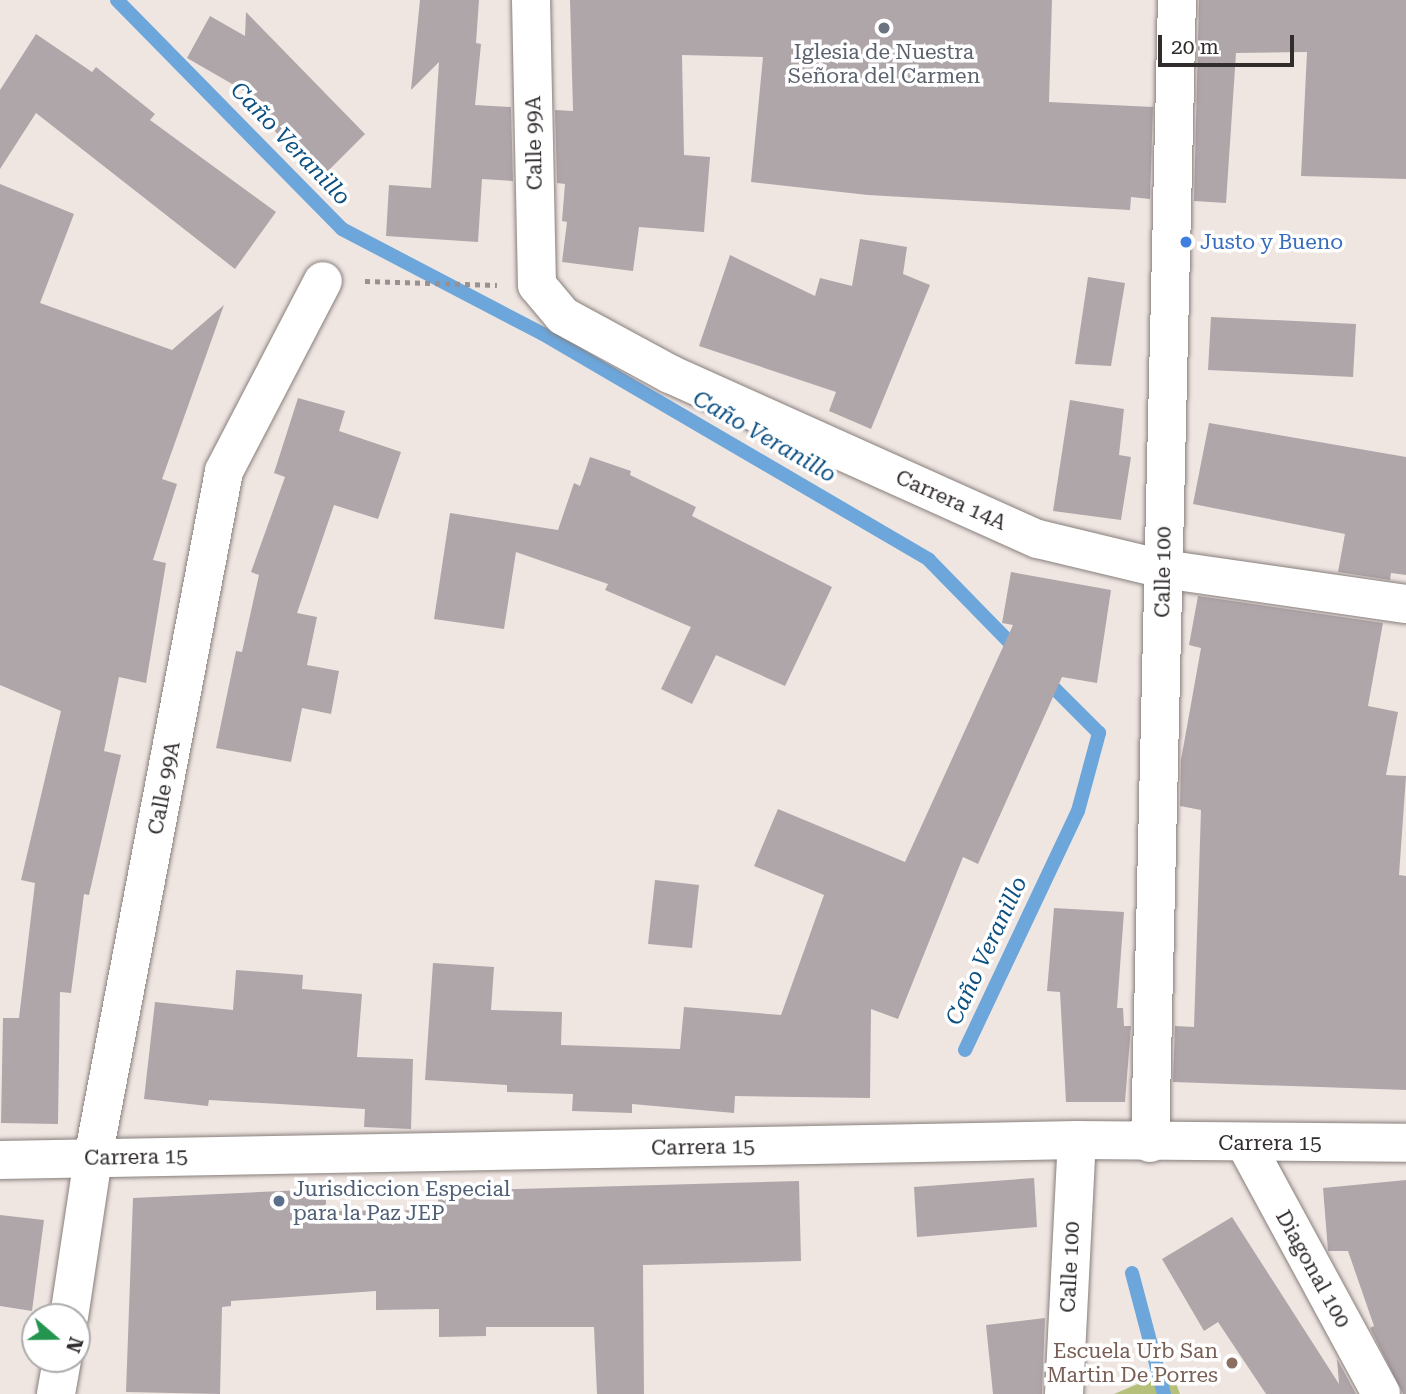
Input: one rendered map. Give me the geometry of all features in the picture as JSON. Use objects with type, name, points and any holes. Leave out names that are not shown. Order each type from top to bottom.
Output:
[{"type":"street","name":"Calle 99A","points":[[531,0],[537,285]]},
{"type":"street","name":"Calle 100","points":[[1150,1143],[1177,0]]},
{"type":"street","name":"Calle 99A","points":[[71,1303],[93,1158],[224,471],[323,281]]},
{"type":"street","name":"Carrera 14A","points":[[537,285],[563,316],[670,374],[1038,538],[1163,569],[1406,604]]},
{"type":"street","name":"Calle 100","points":[[1064,1394],[1077,1140]]},
{"type":"street","name":"Carrera 15","points":[[0,1160],[1077,1140],[1150,1143],[1406,1143]]},
{"type":"street","name":"Diagonal 100","points":[[1244,1143],[1381,1394]]},
{"type":"street","points":[[57,1394],[60,1373]]},
{"type":"path","points":[[393,282],[498,285]]},
{"type":"green space","points":[[1171,1370],[1180,1394],[1114,1394]]},
{"type":"building","points":[[420,0],[479,0],[476,43],[481,44],[475,105],[511,107],[513,181],[482,179],[478,242],[386,236],[389,185],[431,188],[439,62],[411,90]]},
{"type":"building","points":[[570,0],[1052,0],[1049,102],[1153,107],[1150,199],[1131,197],[1130,210],[868,195],[751,182],[763,57],[682,55],[684,155],[710,157],[704,232],[639,227],[633,271],[562,262],[567,222],[562,221],[565,184],[557,183],[555,110],[573,111]]},
{"type":"building","points":[[1199,0],[1406,0],[1406,179],[1301,176],[1307,52],[1236,53],[1226,203],[1194,201]]},
{"type":"building","points":[[246,12],[365,134],[321,178],[263,119],[274,108],[187,58],[210,16],[245,36]]},
{"type":"building","points":[[36,34],[92,72],[96,67],[155,114],[150,120],[276,212],[235,269],[36,113],[0,169],[0,90]]},
{"type":"building","points":[[0,184],[74,214],[40,303],[172,350],[224,305],[162,479],[177,484],[153,560],[166,563],[146,683],[119,677],[104,751],[121,755],[89,895],[84,894],[71,993],[60,992],[58,1124],[1,1123],[3,1018],[19,1018],[35,883],[21,880],[61,711],[0,685]]},
{"type":"building","points":[[860,239],[907,247],[903,274],[930,285],[871,429],[829,411],[836,392],[699,346],[730,255],[815,296],[820,278],[852,286]]},
{"type":"building","points":[[1088,277],[1125,283],[1111,366],[1075,364]]},
{"type":"building","points":[[1211,317],[1356,324],[1353,377],[1208,370]]},
{"type":"building","points":[[298,398],[345,411],[339,431],[401,452],[378,519],[334,505],[297,613],[317,617],[307,665],[339,671],[331,714],[302,708],[291,762],[216,748],[236,651],[242,652],[259,575],[251,572],[285,477],[274,473]]},
{"type":"building","points":[[1070,400],[1124,409],[1119,455],[1131,457],[1121,520],[1053,511]]},
{"type":"building","points":[[1209,423],[1406,457],[1406,575],[1391,573],[1390,580],[1338,572],[1345,534],[1193,504]]},
{"type":"building","points":[[590,457],[631,471],[630,475],[696,507],[692,516],[832,587],[785,686],[716,655],[692,704],[661,689],[691,627],[605,590],[608,584],[516,552],[504,629],[434,619],[450,513],[558,530],[574,483],[580,486]]},
{"type":"building","points":[[1011,572],[1111,590],[1097,683],[1062,677],[978,864],[963,857],[898,1019],[871,1009],[870,1098],[735,1096],[734,1113],[632,1104],[632,1113],[572,1111],[573,1094],[507,1092],[507,1085],[425,1080],[433,963],[494,967],[491,1010],[562,1012],[561,1045],[680,1049],[684,1007],[781,1015],[824,895],[754,866],[778,809],[905,862],[1013,625],[1002,623]]},
{"type":"building","points":[[1198,596],[1383,623],[1368,706],[1398,712],[1386,775],[1406,776],[1399,875],[1406,876],[1406,1090],[1173,1082],[1175,1026],[1194,1027],[1201,810],[1180,806],[1181,760],[1201,648],[1189,645]]},
{"type":"building","points":[[655,880],[699,885],[692,948],[648,944]]},
{"type":"building","points":[[1054,908],[1124,912],[1117,1008],[1123,1008],[1124,1026],[1131,1026],[1125,1102],[1066,1102],[1060,992],[1047,991]]},
{"type":"building","points":[[236,970],[303,975],[302,989],[362,994],[357,1057],[413,1059],[411,1129],[364,1127],[365,1109],[209,1100],[208,1106],[144,1099],[155,1002],[233,1010]]},
{"type":"building","points":[[1034,1178],[1037,1227],[917,1237],[914,1187]]},
{"type":"building","points":[[1406,1180],[1406,1394],[1403,1394],[1370,1328],[1374,1326],[1348,1251],[1328,1251],[1323,1188]]},
{"type":"building","points":[[799,1181],[801,1261],[643,1265],[644,1394],[597,1394],[594,1327],[486,1327],[486,1336],[439,1337],[439,1309],[376,1310],[376,1291],[231,1301],[231,1306],[222,1307],[220,1394],[126,1392],[133,1198],[326,1189],[326,1211],[438,1210],[438,1196],[486,1196],[485,1190]]},
{"type":"building","points":[[0,1215],[44,1220],[33,1303],[21,1303],[21,1309],[0,1306]]},
{"type":"building","points":[[1232,1217],[1339,1384],[1337,1359],[1356,1394],[1266,1394],[1218,1322],[1204,1331],[1162,1259]]},
{"type":"building","points":[[1045,1318],[1042,1394],[993,1394],[986,1325]]},
{"type":"waterway","name":"Caño Veranillo","points":[[117,0],[342,229],[543,334],[929,560],[1018,651]]},
{"type":"waterway","name":"Caño Veranillo","points":[[965,1050],[1078,811],[1099,733],[1044,678]]},
{"type":"waterway","name":"Caño Veranillo","points":[[1132,1273],[1164,1394]]},
{"type":"place","name":"Iglesia de Nuestra Señora del Carmen","points":[[884,28]]},
{"type":"place","name":"Justo y Bueno","points":[[1186,242]]},
{"type":"place","name":"Jurisdiccion Especial para la Paz JEP","points":[[279,1201]]},
{"type":"place","name":"Escuela Urb San Martin De Porres","points":[[1232,1363]]}]
